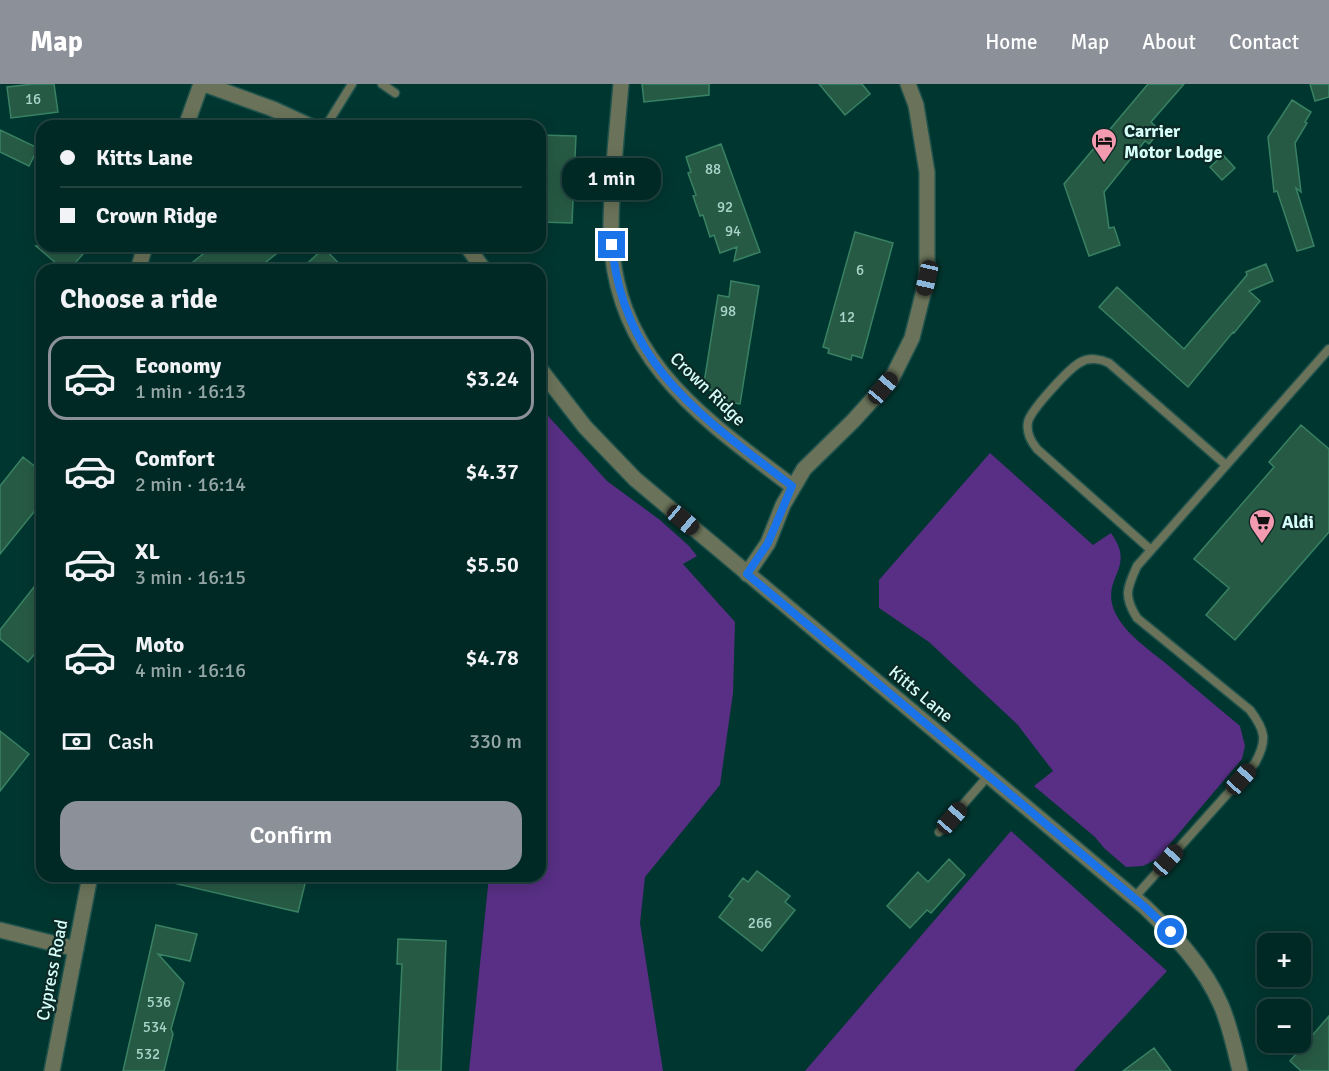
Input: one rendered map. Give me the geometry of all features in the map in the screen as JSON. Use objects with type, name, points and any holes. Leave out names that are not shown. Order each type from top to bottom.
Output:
[{"type":"street","points":[[188,120],[202,84],[297,120]]},
{"type":"street","name":"Crown Ridge","points":[[621,84],[611,231],[619,287],[633,326],[647,355],[690,404],[734,442],[792,486]]},
{"type":"street","points":[[747,574],[768,543],[792,486],[819,453],[853,421],[892,378],[912,338],[927,278],[927,172],[916,105],[908,84]]},
{"type":"street","name":"Kitts Lane","points":[[546,377],[585,428],[609,454],[747,574],[1134,898],[1171,932],[1207,978],[1220,1002],[1230,1028],[1240,1071]]},
{"type":"street","name":"Cypress Road","points":[[52,1071],[89,882]]},
{"type":"street","points":[[0,930],[76,949]]},
{"type":"lane","points":[[330,120],[352,84]]},
{"type":"lane","points":[[382,84],[395,93]]},
{"type":"lane","points":[[1134,898],[1255,763],[1263,748],[1264,735],[1259,722],[1250,710],[1137,618],[1128,599],[1127,587],[1137,566],[1329,349]]},
{"type":"lane","points":[[1151,550],[1037,449],[1029,437],[1028,423],[1033,411],[1074,366],[1083,360],[1101,359],[1226,465]]},
{"type":"lane","points":[[939,832],[988,776]]},
{"type":"shaded area","points":[[546,414],[607,481],[660,520],[697,556],[683,564],[735,622],[733,693],[720,785],[645,877],[640,923],[663,1071],[469,1071],[488,882],[546,882]]},
{"type":"shaded area","points":[[990,453],[1093,545],[1111,533],[1121,555],[1111,598],[1118,619],[1138,641],[1240,726],[1245,746],[1242,759],[1157,859],[1143,866],[1126,867],[1095,837],[1034,786],[1053,771],[1017,724],[929,642],[879,608],[879,580]]},
{"type":"shaded area","points":[[1011,831],[1167,971],[1074,1071],[805,1071]]},
{"type":"building","points":[[54,84],[58,112],[11,118],[7,87]]},
{"type":"building","points":[[642,84],[709,84],[709,95],[644,102]]},
{"type":"building","points":[[819,84],[862,84],[870,94],[845,115]]},
{"type":"building","name":"Carrier Motor Lodge","points":[[1148,84],[1184,84],[1151,122],[1160,131],[1149,144],[1145,141],[1104,192],[1109,228],[1114,227],[1120,245],[1089,256],[1064,184]]},
{"type":"building","points":[[1310,84],[1329,84],[1329,97],[1315,101]]},
{"type":"building","points":[[1292,100],[1311,112],[1295,143],[1301,192],[1296,188],[1314,246],[1297,251],[1277,191],[1274,192],[1268,137]]},
{"type":"building","points":[[0,130],[36,147],[29,166],[0,152]]},
{"type":"building","points":[[546,135],[576,136],[572,223],[546,222]]},
{"type":"building","points":[[721,144],[760,252],[734,261],[737,247],[720,253],[714,235],[710,237],[703,215],[700,216],[693,196],[696,195],[688,173],[691,172],[686,157]]},
{"type":"building","points":[[1223,155],[1235,168],[1222,180],[1210,167]]},
{"type":"building","points":[[855,232],[893,243],[862,358],[852,355],[851,360],[828,353],[829,349],[823,347]]},
{"type":"building","points":[[43,252],[85,252],[74,264],[57,264]]},
{"type":"building","points":[[206,252],[278,252],[264,264],[190,264]]},
{"type":"building","points":[[320,252],[328,252],[339,264],[307,264]]},
{"type":"building","points":[[1266,264],[1273,281],[1249,291],[1260,301],[1188,387],[1099,307],[1117,287],[1184,349],[1247,275],[1246,272]]},
{"type":"building","points":[[731,281],[759,286],[740,404],[711,399],[712,390],[703,389],[718,295],[729,297]]},
{"type":"building","name":"Aldi","points":[[1301,425],[1329,449],[1329,532],[1235,640],[1206,615],[1229,588],[1194,559],[1274,467],[1269,462]]},
{"type":"building","points":[[23,457],[36,467],[36,509],[0,554],[0,486]]},
{"type":"building","points":[[36,585],[36,652],[28,662],[0,639],[0,630]]},
{"type":"building","points":[[0,731],[29,754],[0,791]]},
{"type":"building","points":[[949,859],[965,875],[931,913],[927,910],[910,928],[887,906],[918,872],[928,882]]},
{"type":"building","points":[[757,871],[790,896],[785,902],[795,910],[762,951],[719,917],[733,899],[729,896],[743,878],[748,882]]},
{"type":"building","points":[[169,882],[306,882],[298,912]]},
{"type":"building","points":[[156,925],[197,934],[190,961],[158,954],[184,983],[171,1029],[173,1034],[164,1071],[123,1071]]},
{"type":"building","points":[[398,939],[446,941],[441,1071],[397,1071],[402,964],[397,964]]},
{"type":"building","points":[[1329,1016],[1329,1071],[1301,1071],[1290,1061],[1297,1053],[1311,1053],[1311,1037]]},
{"type":"building","points":[[1154,1048],[1171,1071],[1123,1071]]},
{"type":"place","name":"Carrier Motor Lodge","points":[[1104,164]]},
{"type":"place","name":"Aldi","points":[[1262,545]]},
{"type":"route","points":[[612,245],[619,287],[647,355],[696,410],[792,486],[768,543],[747,574],[1145,907],[1171,932]]}]
